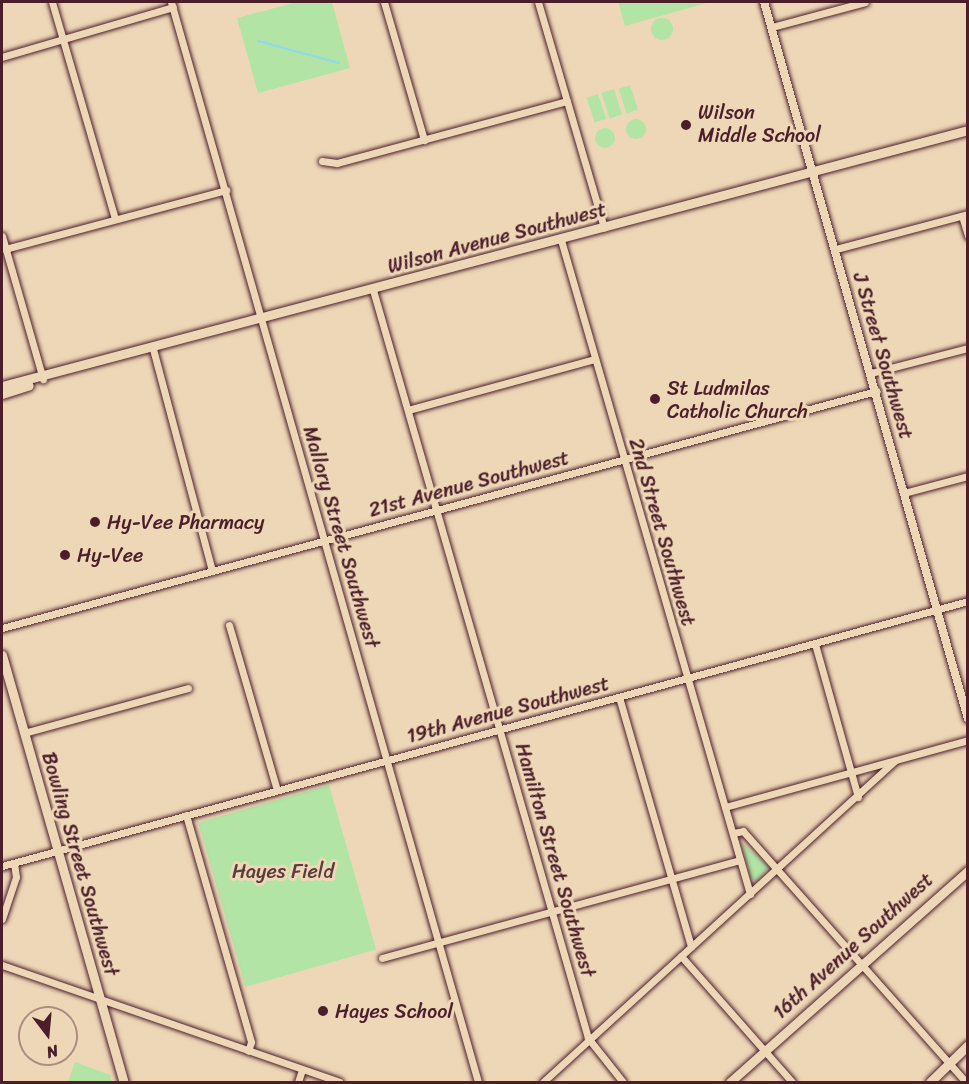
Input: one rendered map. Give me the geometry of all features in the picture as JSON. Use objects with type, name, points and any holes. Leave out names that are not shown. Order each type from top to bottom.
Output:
[{"type":"main road","name":"Wilson Avenue Southwest","points":[[2,393],[40,380],[153,349],[968,130]]},
{"type":"main road","name":"Wilson Avenue Southwest","points":[[2,386],[40,380]]},
{"type":"main road","name":"Bowling Street Southwest","points":[[2,655],[124,1083]]},
{"type":"main road","name":"16th Avenue Southwest","points":[[733,1080],[763,1050],[965,871]]},
{"type":"main road","points":[[930,1083],[968,1045]]},
{"type":"street","points":[[52,2],[115,219]]},
{"type":"street","points":[[384,2],[424,140]]},
{"type":"street","points":[[538,2],[604,228]]},
{"type":"street","name":"J Street Southwest","points":[[764,2],[814,171],[968,719]]},
{"type":"street","points":[[772,27],[865,2]]},
{"type":"street","points":[[2,57],[172,4]]},
{"type":"street","name":"Mallory Street Southwest","points":[[172,4],[478,1083]]},
{"type":"street","points":[[322,161],[337,163],[567,101]]},
{"type":"street","points":[[5,249],[226,190]]},
{"type":"street","points":[[836,249],[965,215],[968,236]]},
{"type":"street","points":[[2,236],[40,380]]},
{"type":"street","name":"2nd Street Southwest","points":[[561,240],[750,894]]},
{"type":"street","name":"Hamilton Street Southwest","points":[[373,290],[588,1038],[623,1083]]},
{"type":"street","points":[[871,373],[968,348]]},
{"type":"street","points":[[153,349],[212,571]]},
{"type":"street","points":[[408,410],[595,359]]},
{"type":"street","name":"21st Avenue Southwest","points":[[2,628],[876,391]]},
{"type":"street","points":[[904,493],[968,476]]},
{"type":"street","name":"19th Avenue Southwest","points":[[2,866],[57,849],[968,601]]},
{"type":"street","points":[[229,625],[277,790]]},
{"type":"street","points":[[815,644],[858,797]]},
{"type":"street","points":[[24,733],[188,688]]},
{"type":"street","points":[[619,697],[691,947]]},
{"type":"street","points":[[725,807],[968,740]]},
{"type":"street","points":[[543,1081],[588,1038],[858,797],[894,760]]},
{"type":"street","points":[[186,815],[251,1042],[248,1051]]},
{"type":"street","points":[[733,833],[743,831],[966,1083]]},
{"type":"street","points":[[382,958],[740,860]]},
{"type":"street","points":[[2,919],[16,877],[14,863]]},
{"type":"street","points":[[681,956],[792,1083]]},
{"type":"street","points":[[2,965],[339,1083]]},
{"type":"street","points":[[298,1083],[302,1070]]},
{"type":"street","points":[[725,1083],[733,1080]]},
{"type":"green space","points":[[297,2],[332,2],[350,68],[258,93],[237,18]]},
{"type":"green space","points":[[618,2],[710,2],[625,26]]},
{"type":"green space","points":[[658,18],[666,18],[673,25],[673,33],[666,40],[658,40],[651,33],[651,25]]},
{"type":"green space","points":[[630,85],[638,110],[627,113],[619,89]]},
{"type":"green space","points":[[614,89],[622,115],[609,119],[602,93]]},
{"type":"green space","points":[[598,94],[606,119],[595,122],[587,98]]},
{"type":"green space","points":[[632,119],[640,119],[646,125],[646,133],[640,139],[632,139],[626,133],[626,125]]},
{"type":"green space","points":[[601,128],[609,128],[615,134],[615,142],[609,148],[601,148],[595,142],[595,134]]},
{"type":"green space","name":"Hayes Field","points":[[329,785],[376,949],[245,987],[198,822]]},
{"type":"green space","points":[[742,843],[769,867],[757,881],[751,879]]},
{"type":"green space","points":[[78,1063],[110,1075],[112,1082],[68,1082],[74,1066],[78,1066]]},
{"type":"waterway","points":[[258,41],[339,63]]},
{"type":"place","name":"Wilson Middle School","points":[[686,125]]},
{"type":"place","name":"St Ludmilas Catholic Church","points":[[655,399]]},
{"type":"place","name":"Hy-Vee Pharmacy","points":[[95,522]]},
{"type":"place","name":"Hy-Vee","points":[[65,555]]},
{"type":"place","name":"Hayes School","points":[[323,1011]]}]
